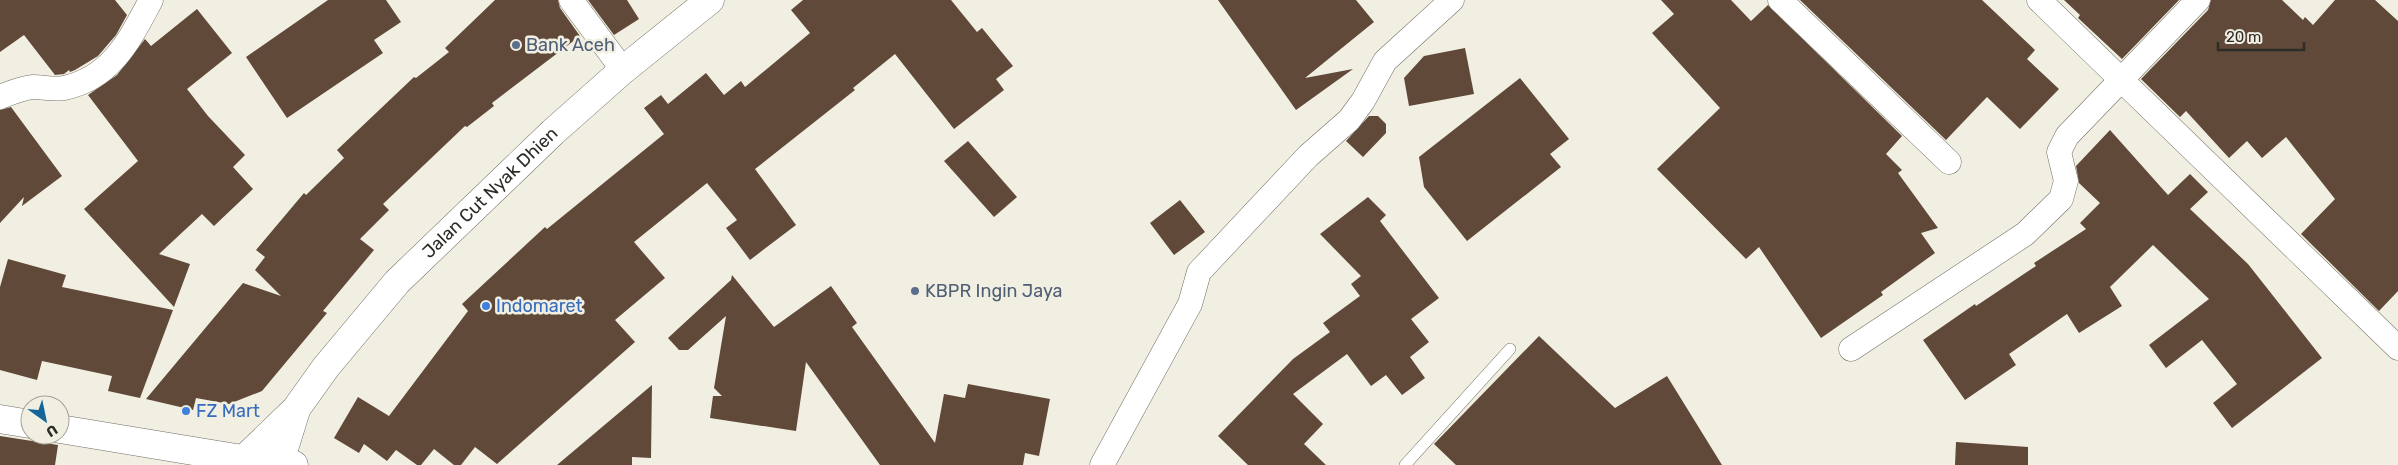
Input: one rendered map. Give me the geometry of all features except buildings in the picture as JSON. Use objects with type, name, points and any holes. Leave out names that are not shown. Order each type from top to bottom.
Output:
[{"type":"main road","name":"Jalan Cut Nyak Dhien","points":[[240,462],[296,409],[326,367],[397,282],[553,132],[623,70],[710,0]]},
{"type":"main road","name":"Jalan Cut Nyak Dhien","points":[[284,465],[296,409]]},
{"type":"main road","points":[[0,419],[20,422]]},
{"type":"main road","points":[[70,431],[240,462],[284,465]]},
{"type":"street","points":[[0,97],[32,87],[63,88],[88,80],[109,66],[135,31],[151,0]]},
{"type":"street","points":[[571,0],[623,70]]},
{"type":"street","points":[[1780,0],[1949,162]]},
{"type":"street","points":[[2039,0],[2398,348]]},
{"type":"street","points":[[1851,350],[2025,234],[2061,200],[2066,181],[2059,152],[2061,144],[2198,0]]},
{"type":"street","points":[[1102,465],[1190,304],[1199,272],[1308,156],[1349,120],[1363,101],[1385,61],[1441,4]]},
{"type":"lane","points":[[1406,465],[1510,349]]},
{"type":"place","name":"Bank Aceh","points":[[516,45]]},
{"type":"place","name":"KBPR Ingin Jaya","points":[[915,291]]},
{"type":"place","name":"Indomaret","points":[[486,306]]},
{"type":"place","name":"FZ Mart","points":[[186,411]]}]
